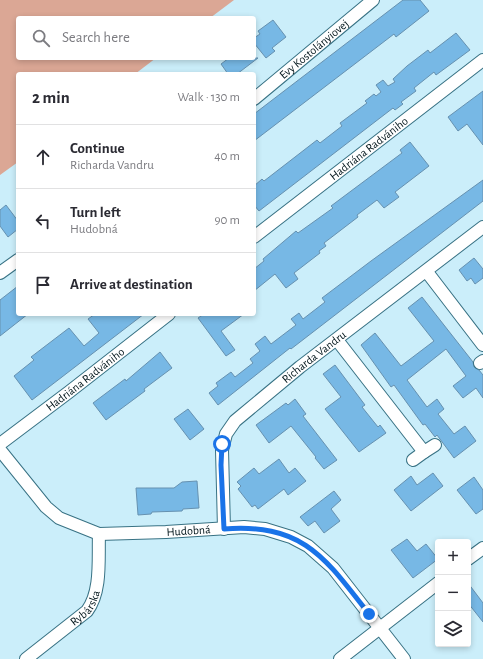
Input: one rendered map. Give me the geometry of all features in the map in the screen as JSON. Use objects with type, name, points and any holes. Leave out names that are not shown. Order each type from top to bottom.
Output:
[{"type":"street","name":"Evy Kostolányiovej","points":[[256,97],[373,0]]},
{"type":"street","name":"Hadriána Radvániho","points":[[256,234],[483,60]]},
{"type":"street","name":"Richarda Vandru","points":[[224,529],[221,457],[222,444],[228,429],[235,421],[259,401],[483,227]]},
{"type":"street","points":[[0,273],[16,261]]},
{"type":"street","points":[[427,272],[483,344]]},
{"type":"street","name":"Hadriána Radvániho","points":[[0,444],[166,316]]},
{"type":"street","points":[[337,340],[424,452]]},
{"type":"street","points":[[413,460],[435,445]]},
{"type":"street","name":"Hudobná","points":[[0,450],[46,508],[55,515],[73,524],[99,534],[244,527],[264,530],[291,537],[308,546],[333,568],[404,659]]},
{"type":"street","name":"Rybárska","points":[[26,659],[87,611],[93,603],[96,593],[99,534]]},
{"type":"street","points":[[471,557],[483,548]]},
{"type":"street","points":[[340,659],[435,585]]},
{"type":"shaded area","points":[[0,0],[234,0],[213,16],[16,16],[16,60],[153,60],[138,72],[16,72],[16,163],[0,175]]},
{"type":"building","points":[[403,0],[420,0],[429,11],[396,37],[394,34],[256,139],[256,112]]},
{"type":"building","points":[[273,20],[286,37],[272,48],[275,51],[266,58],[256,46],[256,37],[260,34],[258,31]]},
{"type":"building","points":[[456,33],[470,50],[436,75],[434,72],[414,88],[416,91],[401,102],[403,104],[395,110],[393,108],[259,211],[256,207],[256,184],[262,179],[264,181],[317,140],[320,143],[342,126],[340,123],[367,103],[365,101],[374,94],[376,96],[381,92],[376,85],[383,80],[388,86],[395,82],[393,79],[407,66],[428,50],[430,53]]},
{"type":"building","points":[[226,60],[255,60],[240,72],[227,72],[221,64]]},
{"type":"building","points":[[483,91],[483,145],[467,124],[458,131],[448,117]]},
{"type":"building","points":[[410,142],[429,166],[395,192],[399,197],[384,208],[377,200],[357,215],[358,217],[324,243],[326,246],[319,251],[320,253],[294,273],[298,279],[286,288],[275,274],[256,289],[256,267],[264,261],[263,259],[296,231],[298,233],[333,208],[331,206],[402,153],[400,150]]},
{"type":"building","points":[[483,180],[483,201],[291,349],[290,348],[218,405],[209,393],[218,386],[216,383],[231,372],[235,377],[253,363],[250,359],[260,351],[255,344],[265,336],[271,344],[296,325],[291,319],[299,313],[303,319],[325,302],[322,298]]},
{"type":"building","points":[[6,205],[16,218],[16,231],[8,237],[0,226],[0,210]]},
{"type":"building","points":[[474,258],[483,269],[483,278],[475,284],[471,278],[467,281],[459,270]]},
{"type":"building","points":[[16,288],[16,316],[25,316],[0,336],[0,300]]},
{"type":"building","points":[[422,297],[473,362],[474,367],[483,375],[483,398],[476,388],[463,398],[453,386],[466,376],[446,349],[407,380],[427,407],[437,399],[444,409],[438,414],[454,434],[465,426],[476,441],[454,458],[437,435],[435,437],[425,424],[423,425],[394,385],[391,387],[361,345],[375,333],[401,366],[434,341],[408,308]]},
{"type":"building","points":[[92,316],[141,316],[32,400],[14,376],[34,360],[31,357],[69,328],[84,346],[99,333],[88,319]]},
{"type":"building","points":[[201,316],[241,316],[221,331],[235,350],[226,356],[198,318]]},
{"type":"building","points":[[160,352],[172,368],[144,389],[145,391],[106,420],[93,403],[125,379],[126,381]]},
{"type":"building","points":[[335,365],[365,405],[362,407],[378,427],[380,425],[386,433],[359,452],[325,409],[341,397],[323,374]]},
{"type":"building","points":[[295,399],[306,414],[303,416],[337,460],[324,469],[291,426],[269,443],[256,425],[286,403],[288,405]]},
{"type":"building","points":[[188,409],[204,429],[190,440],[174,419]]},
{"type":"building","points":[[279,459],[289,473],[295,468],[306,481],[288,495],[284,489],[258,509],[255,505],[252,507],[238,489],[241,486],[237,482],[254,468],[259,474]]},
{"type":"building","points":[[433,473],[443,486],[411,511],[394,490],[411,476],[417,485]]},
{"type":"building","points":[[474,477],[483,490],[483,509],[476,514],[457,490]]},
{"type":"building","points":[[197,481],[199,508],[183,509],[182,511],[152,512],[151,514],[138,515],[136,488],[174,488],[182,482]]},
{"type":"building","points":[[334,491],[341,500],[331,509],[340,521],[324,533],[315,521],[308,526],[300,517]]},
{"type":"building","points":[[407,539],[417,551],[426,544],[435,555],[435,561],[413,578],[391,550]]},
{"type":"building","points":[[471,587],[483,603],[483,622],[471,607]]},
{"type":"route","points":[[222,444],[221,465],[224,529],[244,527],[264,530],[291,537],[308,546],[333,568],[369,614]]}]
